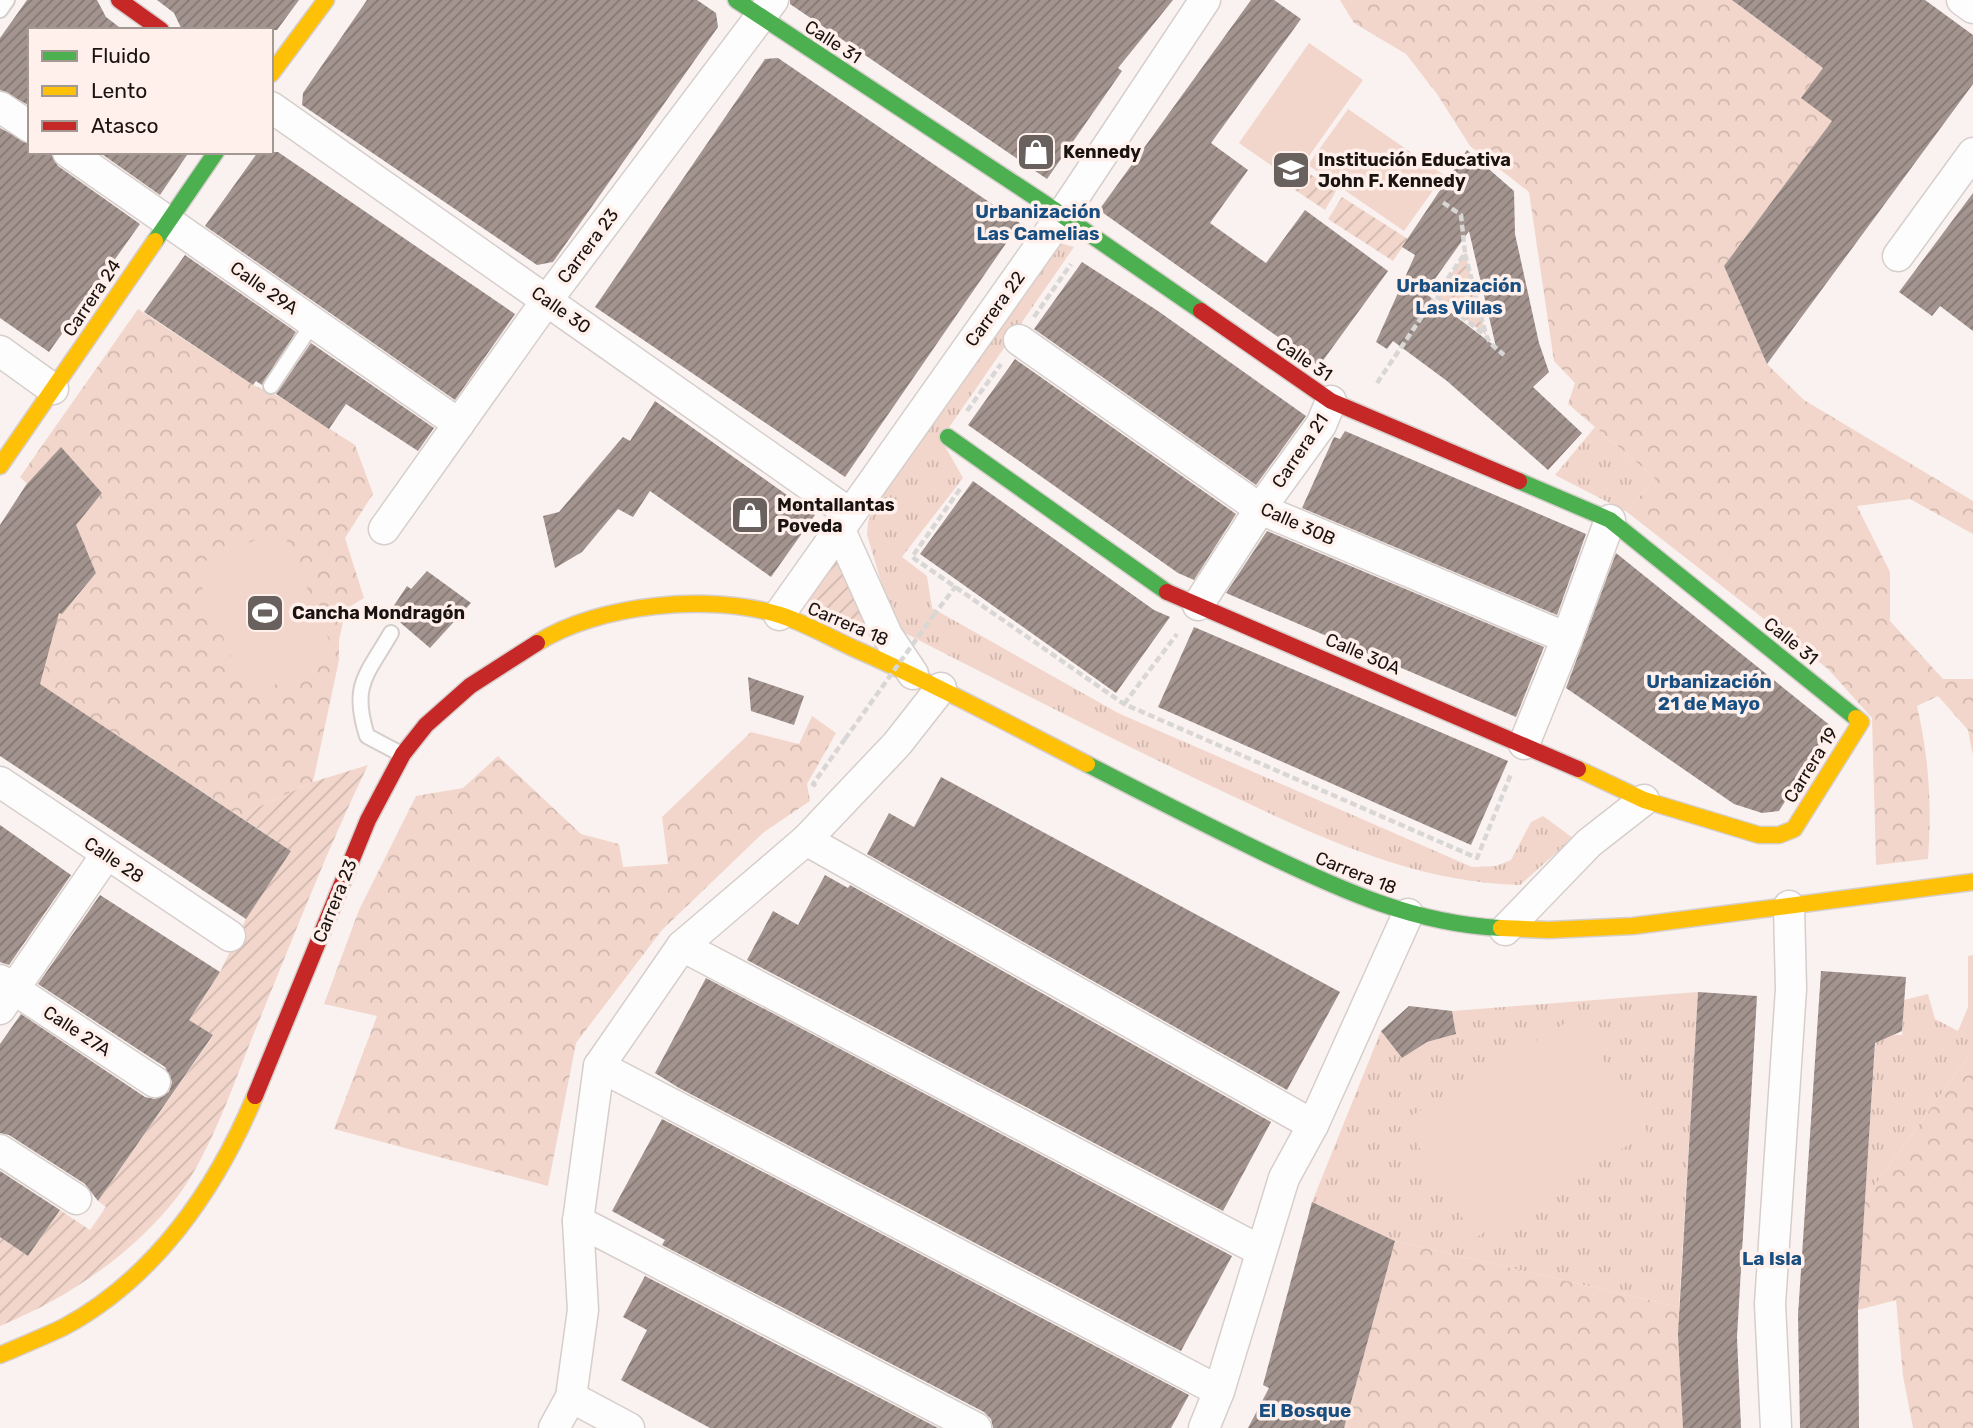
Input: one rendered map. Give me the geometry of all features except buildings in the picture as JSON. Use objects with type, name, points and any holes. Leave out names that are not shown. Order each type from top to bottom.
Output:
[{"type":"main road","points":[[119,0],[158,28]]},
{"type":"main road","points":[[273,71],[326,0]]},
{"type":"main road","name":"Calle 31","points":[[736,0],[767,9],[1344,407],[1610,520],[1861,722]]},
{"type":"main road","name":"Carrera 24","points":[[0,466],[215,154]]},
{"type":"main road","name":"Calle 30A","points":[[948,437],[1167,592],[1524,744],[1644,800],[1759,835],[1779,835],[1794,829]]},
{"type":"main road","name":"Carrera 23","points":[[0,1355],[65,1326],[123,1286],[171,1242],[239,1136],[368,820],[403,754],[426,725],[470,686],[542,640],[580,622],[620,612],[670,606],[718,606],[779,615]]},
{"type":"main road","name":"Carrera 18","points":[[779,615],[913,674],[1201,823],[1345,892],[1408,914],[1505,930],[1633,926],[1973,882]]},
{"type":"main road","name":"Carrera 19","points":[[1794,829],[1861,722]]},
{"type":"street","name":"Carrera 22","points":[[779,615],[1062,215],[1205,0]]},
{"type":"street","points":[[1962,0],[1973,8]]},
{"type":"street","name":"Carrera 23","points":[[384,529],[547,300],[767,9]]},
{"type":"street","points":[[0,107],[28,126]]},
{"type":"street","name":"Calle 30","points":[[273,108],[547,300],[844,520]]},
{"type":"street","points":[[1898,256],[1973,153]]},
{"type":"street","name":"Calle 29A","points":[[71,154],[459,424]]},
{"type":"street","name":"Calle 30B","points":[[1019,340],[1260,509],[1567,638]]},
{"type":"street","points":[[0,351],[53,389]]},
{"type":"street","name":"Carrera 21","points":[[1198,605],[1260,509],[1321,425],[1344,407]]},
{"type":"street","points":[[844,520],[887,635],[913,674]]},
{"type":"street","points":[[1524,744],[1567,638],[1610,520]]},
{"type":"street","points":[[554,1428],[571,1397],[583,1310],[578,1221],[599,1066],[682,946],[806,840],[897,744],[941,688]]},
{"type":"street","name":"Calle 28","points":[[0,782],[230,936]]},
{"type":"street","points":[[1505,930],[1589,843],[1644,800]]},
{"type":"street","points":[[806,840],[1313,1125]]},
{"type":"street","points":[[5,993],[106,855]]},
{"type":"street","points":[[1776,1428],[1770,1304],[1791,989],[1789,906]]},
{"type":"street","points":[[1204,1428],[1219,1391],[1284,1178],[1313,1125],[1408,914]]},
{"type":"street","points":[[682,946],[1261,1251]]},
{"type":"street","name":"Calle 27A","points":[[5,993],[155,1082]]},
{"type":"street","points":[[599,1066],[1219,1391]]},
{"type":"street","points":[[0,1150],[76,1199]]},
{"type":"street","points":[[578,1221],[976,1428]]},
{"type":"street","points":[[571,1397],[629,1428]]},
{"type":"lane","points":[[0,10],[7,0]]},
{"type":"lane","points":[[271,386],[313,323]]},
{"type":"lane","points":[[391,633],[361,684],[359,710],[367,736],[403,754]]},
{"type":"path","points":[[1441,201],[1461,215],[1465,253],[1486,335],[1490,343],[1504,355]]},
{"type":"path","name":"Carrera 21","points":[[1344,407],[1436,296],[1465,253]]},
{"type":"path","points":[[1436,296],[1486,335]]},
{"type":"path","points":[[962,485],[912,557],[1124,704],[1476,858],[1524,744]]},
{"type":"path","points":[[813,784],[956,586]]},
{"type":"path","points":[[1124,704],[1198,605]]},
{"type":"green space","points":[[1340,0],[1739,0],[1737,4],[1823,68],[1832,121],[1724,266],[1767,364],[1804,400],[1973,501],[1973,534],[1910,499],[1857,506],[1890,572],[1890,621],[1943,679],[1973,679],[1973,756],[1968,730],[1938,696],[1917,706],[1928,782],[1928,859],[1876,865],[1872,718],[1828,669],[1627,512],[1655,478],[1568,404],[1575,383],[1554,361],[1529,192],[1470,146],[1437,94],[1406,54],[1354,23]]},
{"type":"green space","points":[[1309,43],[1363,80],[1292,180],[1239,143]]},
{"type":"green space","points":[[1348,109],[1444,175],[1404,231],[1308,165]]},
{"type":"green space","points":[[1307,172],[1336,191],[1325,210],[1295,190]]},
{"type":"green space","points":[[1342,197],[1408,239],[1393,261],[1328,219]]},
{"type":"green space","points":[[1060,243],[1074,247],[941,439],[963,478],[902,557],[927,576],[932,608],[1118,713],[1472,867],[1496,866],[1511,860],[1531,822],[1543,816],[1573,838],[1520,885],[1478,882],[1438,875],[1360,852],[1322,837],[1130,747],[895,628],[867,535],[868,522],[878,498]]},
{"type":"green space","points":[[1465,253],[1486,335],[1436,296]]},
{"type":"green space","points":[[138,309],[253,385],[280,397],[355,445],[373,494],[345,538],[364,598],[346,609],[339,640],[339,660],[313,782],[239,816],[29,677],[60,594],[74,600],[96,573],[87,551],[71,530],[102,493],[61,448],[27,484],[20,477]]},
{"type":"green space","points":[[1595,427],[1655,478],[1627,512],[1555,475]]},
{"type":"green space","name":"Cancha Mondragón","points":[[282,529],[337,659],[248,696],[193,566]]},
{"type":"green space","points":[[840,555],[878,635],[808,602]]},
{"type":"green space","points":[[812,716],[836,733],[807,784],[810,801],[764,832],[662,930],[576,1043],[548,1186],[334,1129],[377,1016],[324,1004],[359,910],[416,796],[463,788],[498,756],[581,834],[619,844],[623,867],[668,864],[662,817],[751,732],[799,744]]},
{"type":"green space","points":[[368,765],[322,866],[220,1120],[190,1179],[160,1217],[119,1256],[74,1288],[0,1326],[0,1236],[28,1256],[60,1210],[90,1230],[106,1207],[98,1201],[213,1036],[189,1020],[220,972],[246,919],[291,851],[239,816],[313,782]]},
{"type":"green space","points":[[1973,955],[1973,1050],[1865,1199],[1876,1034],[1902,1035],[1904,1000],[1928,994],[1935,1019],[1958,1031],[1968,1007],[1968,956]]},
{"type":"green space","points":[[1698,992],[1679,1307],[1395,1241],[1312,1202],[1381,1031],[1402,1058],[1427,1042],[1456,1034],[1452,1011]]},
{"type":"green space","points":[[1577,1016],[1648,1133],[1475,1238],[1403,1121]]},
{"type":"green space","points":[[1973,1050],[1973,1428],[1913,1428],[1903,1376],[1896,1300],[1858,1310],[1865,1199]]},
{"type":"green space","points":[[1395,1241],[1679,1307],[1683,1428],[1344,1428]]},
{"type":"traffic: fast","points":[[736,0],[1062,215],[1201,311]]},
{"type":"traffic: fast","points":[[155,241],[215,154]]},
{"type":"traffic: fast","points":[[948,437],[1167,592]]},
{"type":"traffic: fast","points":[[1519,481],[1610,520],[1856,718]]},
{"type":"traffic: fast","points":[[1087,764],[1264,853],[1350,892],[1439,920],[1501,928]]},
{"type":"traffic: slow","points":[[273,71],[326,0]]},
{"type":"traffic: slow","points":[[0,466],[155,241]]},
{"type":"traffic: slow","points":[[537,643],[591,619],[622,611],[688,604],[752,608],[808,626],[1087,764]]},
{"type":"traffic: slow","points":[[1578,769],[1644,800],[1759,835],[1779,835],[1794,829],[1861,722],[1856,718]]},
{"type":"traffic: slow","points":[[1501,928],[1549,930],[1633,926],[1973,882]]},
{"type":"traffic: slow","points":[[0,1355],[64,1327],[97,1307],[154,1257],[179,1228],[222,1164],[255,1096]]},
{"type":"traffic: jam","points":[[119,0],[158,28]]},
{"type":"traffic: jam","points":[[1201,311],[1331,401],[1519,481]]},
{"type":"traffic: jam","points":[[1167,592],[1578,769]]},
{"type":"traffic: jam","points":[[255,1096],[368,820],[403,754],[426,725],[470,686],[537,643]]},
{"type":"place","name":"Kennedy","points":[[1036,152]]},
{"type":"place","name":"Institución Educativa John F. Kennedy","points":[[1291,170]]},
{"type":"place","name":"Montallantas Poveda","points":[[750,515]]},
{"type":"place","name":"Cancha Mondragón","points":[[265,613]]},
{"type":"district","name":"Urbanización Las Camelias","points":[[1038,222]]},
{"type":"district","name":"Urbanización Las Villas","points":[[1459,296]]},
{"type":"district","name":"Urbanización 21 de Mayo","points":[[1709,692]]},
{"type":"district","name":"La Isla","points":[[1772,1258]]},
{"type":"district","name":"El Bosque","points":[[1305,1410]]}]
